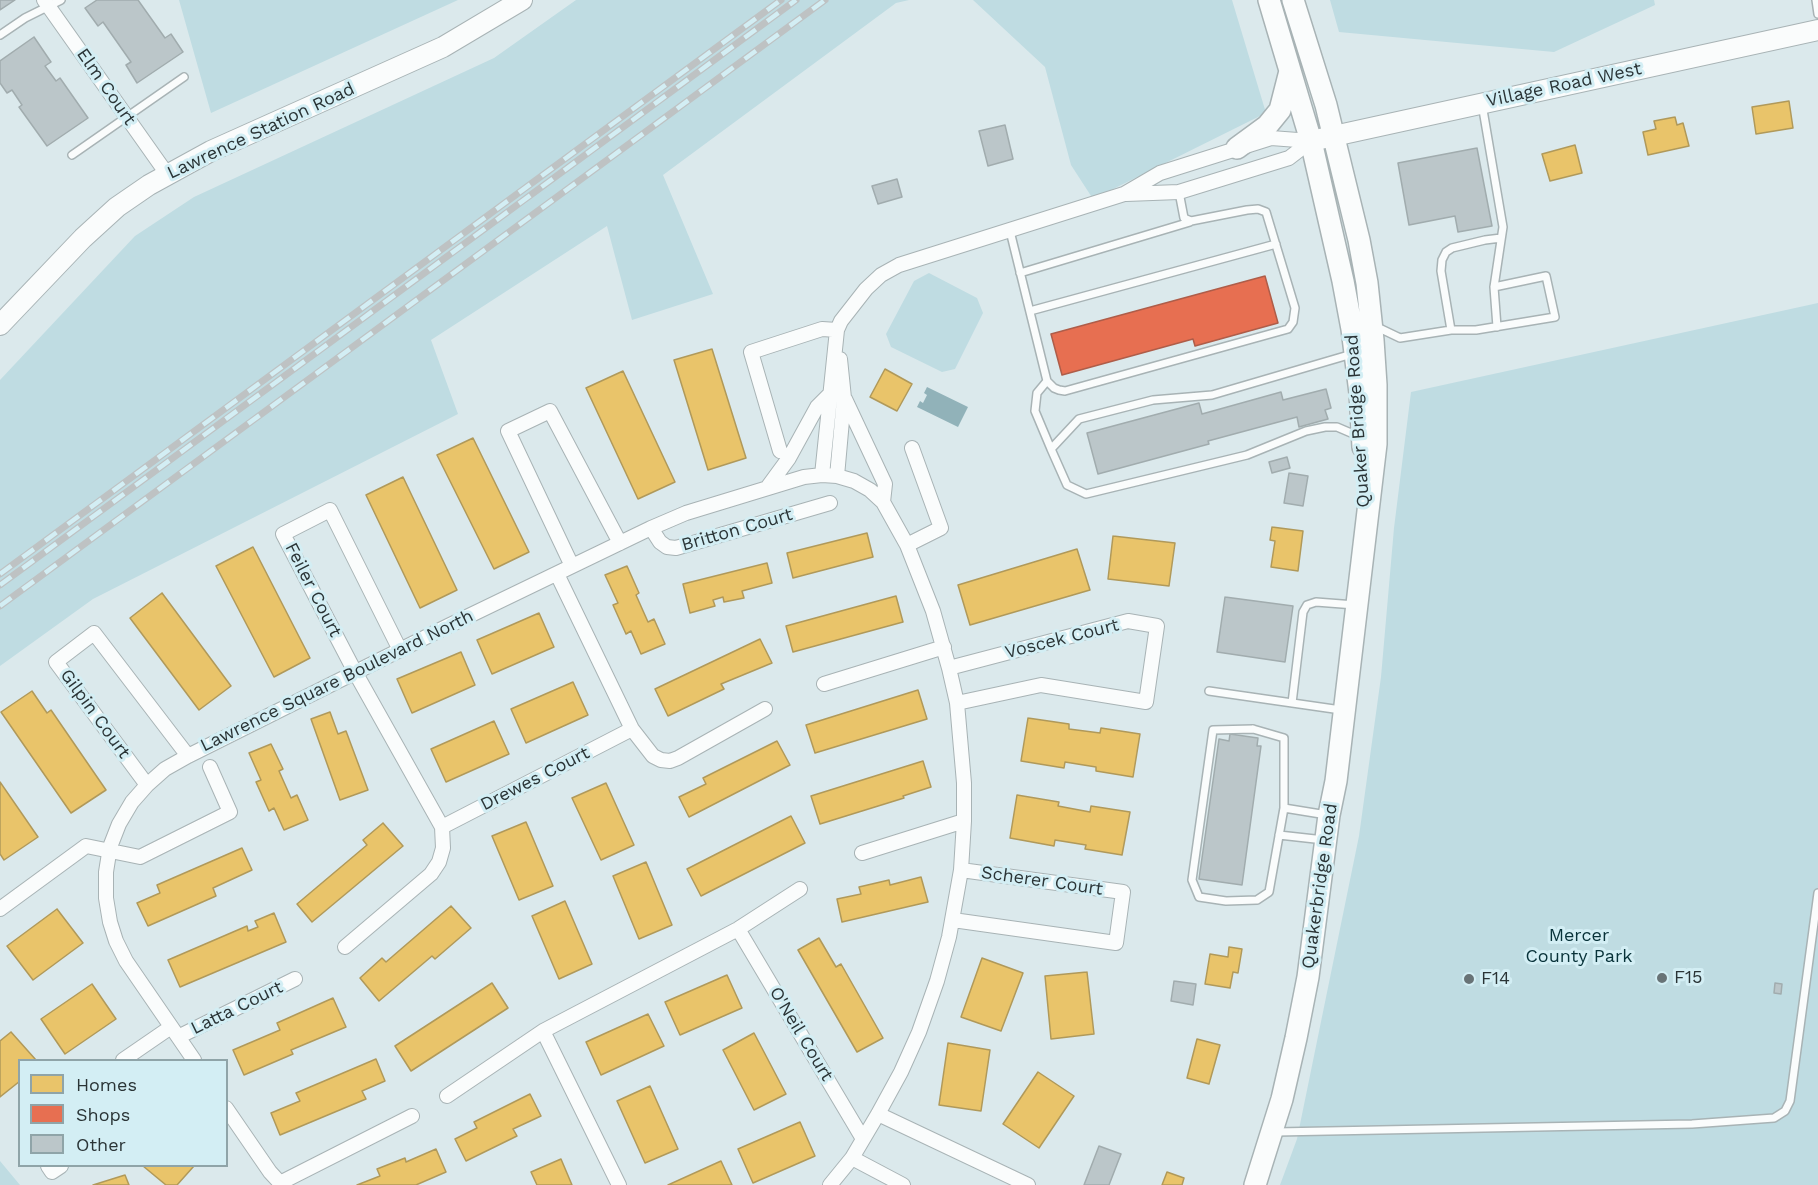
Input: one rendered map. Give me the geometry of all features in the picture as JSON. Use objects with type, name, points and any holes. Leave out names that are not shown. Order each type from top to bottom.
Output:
[{"type":"main road","name":"Lawrence Station Road","points":[[0,325],[83,238],[117,207],[167,174],[212,151],[443,47],[522,0]]},
{"type":"main road","name":"Quaker Bridge Road","points":[[1269,0],[1311,141],[1343,281],[1355,353],[1365,508],[1361,582]]},
{"type":"main road","name":"Quaker Bridge Road","points":[[1293,0],[1334,137],[1359,240],[1372,324],[1376,385],[1376,444],[1361,582]]},
{"type":"main road","name":"Village Road West","points":[[1311,141],[1818,30]]},
{"type":"main road","points":[[1237,148],[1267,126],[1280,110],[1290,70]]},
{"type":"main road","name":"Quakerbridge Road","points":[[1255,1185],[1272,1132],[1296,1038],[1308,977],[1361,582]]},
{"type":"street","name":"Elm Court","points":[[51,2],[167,174]]},
{"type":"street","points":[[837,476],[837,330],[841,321],[866,289],[881,275],[899,265],[1124,194],[1160,173],[1237,148],[1271,138],[1311,141]]},
{"type":"street","points":[[1124,194],[1179,192],[1289,158],[1311,141]]},
{"type":"street","points":[[780,451],[751,352],[822,329],[837,330]]},
{"type":"street","points":[[822,475],[837,395]]},
{"type":"street","points":[[767,488],[789,458],[817,407],[837,395]]},
{"type":"street","points":[[837,395],[885,484],[883,502]]},
{"type":"street","points":[[572,566],[508,431],[550,411],[620,543]]},
{"type":"street","points":[[907,545],[941,528],[912,448]]},
{"type":"street","name":"Lawrence Square Boulevard North","points":[[193,1059],[126,962],[116,941],[105,897],[110,851],[119,824],[132,802],[147,785],[165,769],[188,756],[651,528],[686,513],[804,477],[837,476],[870,490],[883,502],[907,545],[933,611],[957,703],[964,783],[964,821],[961,870],[953,920],[937,981],[919,1032],[878,1114],[852,1158],[830,1185]]},
{"type":"street","name":"Britton Court","points":[[651,528],[660,542],[667,547],[676,548],[830,503]]},
{"type":"street","name":"Feiler Court","points":[[355,672],[283,534],[330,510],[400,650]]},
{"type":"street","points":[[557,574],[632,729],[652,756],[670,761],[765,709]]},
{"type":"street","name":"Voscek Court","points":[[949,668],[1128,621],[1157,626],[1146,702],[1041,685],[957,703]]},
{"type":"street","name":"Gilpin Court","points":[[147,785],[56,662],[94,633],[188,756]]},
{"type":"street","points":[[824,684],[944,647]]},
{"type":"street","points":[[345,947],[431,874],[439,862],[443,848],[442,827],[355,672]]},
{"type":"street","name":"Drewes Court","points":[[442,827],[632,729]]},
{"type":"street","points":[[0,909],[86,846],[140,857],[230,812],[210,767]]},
{"type":"street","points":[[862,853],[964,821]]},
{"type":"street","name":"Scherer Court","points":[[953,920],[1116,943],[1123,892],[961,870]]},
{"type":"street","points":[[447,1096],[543,1031],[738,929],[800,889]]},
{"type":"street","name":"O'Neil Court","points":[[738,929],[863,1139]]},
{"type":"street","name":"Latta Court","points":[[125,1059],[174,1032],[295,979]]},
{"type":"street","points":[[543,1031],[619,1185]]},
{"type":"street","points":[[228,1111],[281,1184],[412,1116]]},
{"type":"street","points":[[878,1114],[1028,1185]]},
{"type":"street","points":[[852,1158],[903,1185]]},
{"type":"street","points":[[49,1167],[52,1172],[60,1167]]},
{"type":"lane","points":[[1816,0],[1818,14]]},
{"type":"lane","points":[[0,35],[51,2]]},
{"type":"lane","points":[[72,155],[184,77]]},
{"type":"lane","points":[[1482,103],[1503,227],[1494,287],[1497,327]]},
{"type":"lane","points":[[1179,192],[1188,220]]},
{"type":"lane","points":[[1010,231],[1020,273],[1047,381],[1054,388],[1065,391],[1288,328],[1293,322],[1295,308],[1268,216],[1264,210],[1247,210],[1188,220],[1020,273]]},
{"type":"lane","points":[[1451,330],[1441,271],[1442,260],[1446,252],[1452,248],[1501,238]]},
{"type":"lane","points":[[1030,311],[1276,244]]},
{"type":"lane","points":[[1372,324],[1400,338],[1451,330],[1476,330],[1555,317],[1546,276],[1494,287]]},
{"type":"lane","points":[[1051,449],[1078,419],[1153,400],[1212,395],[1355,353]]},
{"type":"lane","points":[[1047,381],[1037,393],[1035,411],[1067,485],[1086,494],[1247,455],[1306,431],[1325,427],[1337,427],[1362,438]]},
{"type":"lane","points":[[1292,703],[1303,612],[1307,605],[1316,602],[1358,605]]},
{"type":"lane","points":[[1209,691],[1344,711]]},
{"type":"lane","points":[[1253,729],[1284,738],[1284,808],[1269,892],[1257,900],[1226,901],[1199,897],[1192,880],[1213,730],[1253,729]]},
{"type":"lane","points":[[1284,808],[1329,815]]},
{"type":"lane","points":[[1279,835],[1326,840]]},
{"type":"lane","points":[[1272,1132],[1692,1124],[1774,1118],[1785,1111],[1790,1101],[1818,893]]},
{"type":"green space","points":[[179,0],[458,0],[211,113]]},
{"type":"green space","points":[[576,0],[909,0],[896,3],[663,175],[713,294],[632,320],[607,226],[431,340],[458,414],[93,599],[0,666],[0,380],[135,236],[194,197],[494,58]]},
{"type":"green space","points":[[973,0],[1232,0],[1266,113],[1093,199],[1071,165],[1045,67]]},
{"type":"green space","points":[[1330,0],[1654,0],[1655,5],[1554,52],[1339,32]]},
{"type":"green space","points":[[929,273],[977,298],[983,313],[955,369],[942,372],[891,347],[886,334],[914,281]]},
{"type":"green space","name":"Mercer County Park","points":[[1818,303],[1818,1185],[1280,1185],[1297,1139],[1359,836],[1381,677],[1394,528],[1411,392]]},
{"type":"green space","points":[[0,1161],[20,1185],[0,1185]]},
{"type":"shaded area","points":[[927,387],[968,407],[958,427],[917,407],[920,401],[923,403],[927,395],[924,393]]},
{"type":"building: Homes","points":[[1789,101],[1793,128],[1756,134],[1752,107]]},
{"type":"building: Homes","points":[[1675,117],[1677,125],[1683,123],[1689,146],[1648,155],[1643,132],[1656,129],[1654,121]]},
{"type":"building: Homes","points":[[1575,145],[1582,173],[1550,181],[1542,154]]},
{"type":"building: Homes","points":[[712,349],[746,458],[708,470],[674,360]]},
{"type":"building: Homes","points":[[885,369],[912,384],[897,411],[870,397]]},
{"type":"building: Homes","points":[[623,371],[675,482],[638,499],[586,388]]},
{"type":"building: Homes","points":[[473,438],[529,552],[494,569],[437,455]]},
{"type":"building: Homes","points":[[403,477],[457,590],[420,608],[366,495]]},
{"type":"building: Homes","points":[[1272,527],[1303,531],[1298,571],[1271,567],[1275,541],[1270,540]]},
{"type":"building: Homes","points":[[867,533],[873,557],[793,578],[787,553]]},
{"type":"building: Homes","points":[[1113,536],[1175,543],[1169,586],[1108,579]]},
{"type":"building: Homes","points":[[253,547],[310,658],[274,677],[216,566]]},
{"type":"building: Homes","points":[[1077,549],[1090,590],[970,625],[958,585]]},
{"type":"building: Homes","points":[[767,563],[772,583],[742,591],[744,598],[724,602],[723,597],[713,600],[715,606],[690,613],[683,584]]},
{"type":"building: Homes","points":[[627,566],[648,622],[654,619],[665,644],[641,654],[631,631],[626,634],[613,605],[618,603],[605,575]]},
{"type":"building: Homes","points":[[162,593],[231,686],[199,710],[130,618]]},
{"type":"building: Homes","points":[[896,596],[903,622],[793,652],[786,626]]},
{"type":"building: Homes","points":[[539,613],[554,647],[492,674],[477,640]]},
{"type":"building: Homes","points":[[760,639],[772,663],[721,684],[724,689],[668,716],[655,689]]},
{"type":"building: Homes","points":[[461,652],[475,685],[412,713],[397,679]]},
{"type":"building: Homes","points":[[573,682],[588,715],[526,743],[511,709]]},
{"type":"building: Homes","points":[[918,690],[927,719],[815,753],[806,725]]},
{"type":"building: Homes","points":[[32,691],[47,713],[51,710],[106,790],[71,813],[1,712]]},
{"type":"building: Homes","points":[[330,712],[338,734],[346,731],[368,790],[340,800],[311,719]]},
{"type":"building: Homes","points":[[1028,718],[1069,724],[1069,729],[1100,733],[1101,728],[1140,734],[1133,777],[1096,771],[1096,767],[1065,762],[1064,768],[1021,761]]},
{"type":"building: Homes","points":[[494,721],[509,754],[446,782],[431,749]]},
{"type":"building: Homes","points":[[777,741],[790,765],[689,817],[679,797],[706,784],[703,778]]},
{"type":"building: Homes","points":[[271,744],[283,769],[279,771],[291,798],[297,795],[308,820],[284,830],[274,808],[269,811],[256,782],[261,780],[249,753]]},
{"type":"building: Homes","points":[[923,761],[931,787],[903,796],[904,798],[820,824],[811,796]]},
{"type":"building: Homes","points":[[0,782],[38,837],[4,860],[0,854]]},
{"type":"building: Homes","points":[[606,783],[634,845],[601,860],[572,798]]},
{"type":"building: Homes","points":[[1017,795],[1059,802],[1058,806],[1090,812],[1091,806],[1130,812],[1122,855],[1085,849],[1086,845],[1055,840],[1054,846],[1010,838]]},
{"type":"building: Homes","points":[[791,816],[805,843],[701,896],[687,869]]},
{"type":"building: Homes","points":[[526,822],[553,886],[519,900],[492,836]]},
{"type":"building: Homes","points":[[383,823],[403,846],[312,922],[297,904],[367,845],[363,840]]},
{"type":"building: Homes","points":[[242,848],[252,870],[213,888],[216,896],[148,926],[137,903],[160,893],[157,885]]},
{"type":"building: Homes","points":[[646,862],[672,925],[639,939],[613,876]]},
{"type":"building: Homes","points":[[921,877],[928,902],[842,922],[837,899],[861,894],[859,887],[889,880],[890,885]]},
{"type":"building: Homes","points":[[565,901],[592,964],[559,979],[532,916]]},
{"type":"building: Homes","points":[[451,906],[471,928],[435,959],[432,956],[379,1001],[360,978],[382,958],[386,962]]},
{"type":"building: Homes","points":[[57,909],[83,943],[33,980],[7,946]]},
{"type":"building: Homes","points":[[274,913],[286,942],[180,987],[168,960],[247,926],[248,931],[258,927],[255,921]]},
{"type":"building: Homes","points":[[819,938],[836,967],[841,964],[883,1038],[857,1052],[798,950]]},
{"type":"building: Homes","points":[[1229,947],[1242,949],[1238,973],[1233,972],[1230,988],[1205,984],[1210,954],[1228,957]]},
{"type":"building: Homes","points":[[982,958],[1023,973],[1001,1031],[961,1017]]},
{"type":"building: Homes","points":[[1087,972],[1094,1034],[1051,1039],[1045,976]]},
{"type":"building: Homes","points":[[727,975],[742,1008],[680,1035],[665,1002]]},
{"type":"building: Homes","points":[[492,983],[508,1008],[411,1071],[395,1046]]},
{"type":"building: Homes","points":[[92,984],[116,1019],[65,1054],[41,1019]]},
{"type":"building: Homes","points":[[333,998],[346,1027],[291,1050],[293,1054],[244,1075],[233,1050],[280,1030],[277,1023]]},
{"type":"building: Homes","points":[[648,1014],[664,1046],[601,1075],[586,1042]]},
{"type":"building: Homes","points":[[11,1032],[35,1059],[18,1059],[18,1083],[0,1097],[0,1041]]},
{"type":"building: Homes","points":[[754,1033],[786,1094],[754,1110],[723,1050]]},
{"type":"building: Homes","points":[[1197,1039],[1220,1045],[1209,1084],[1187,1078]]},
{"type":"building: Homes","points":[[948,1043],[990,1050],[981,1111],[939,1105]]},
{"type":"building: Homes","points":[[376,1059],[385,1081],[362,1091],[366,1099],[280,1135],[271,1113],[300,1101],[296,1093]]},
{"type":"building: Homes","points":[[1038,1072],[1074,1096],[1039,1148],[1003,1124]]},
{"type":"building: Homes","points":[[650,1086],[678,1149],[645,1163],[617,1101]]},
{"type":"building: Homes","points":[[530,1094],[541,1116],[513,1129],[517,1136],[466,1161],[455,1139],[477,1128],[474,1122]]},
{"type":"building: Homes","points":[[800,1122],[815,1156],[753,1183],[738,1149]]},
{"type":"building: Homes","points":[[436,1149],[446,1172],[416,1185],[357,1185],[380,1176],[377,1169],[405,1158],[406,1162]]},
{"type":"building: Homes","points":[[561,1159],[572,1185],[537,1185],[531,1172]]},
{"type":"building: Homes","points":[[721,1161],[732,1185],[668,1185]]},
{"type":"building: Homes","points":[[144,1167],[193,1167],[177,1185],[166,1185]]},
{"type":"building: Homes","points":[[1167,1172],[1184,1178],[1182,1185],[1162,1185]]},
{"type":"building: Homes","points":[[125,1175],[129,1185],[93,1185]]},
{"type":"building: Shops","points":[[1265,276],[1278,323],[1195,346],[1193,339],[1062,375],[1051,334]]},
{"type":"building: Other","points":[[0,0],[15,0],[0,10]]},
{"type":"building: Other","points":[[97,0],[138,0],[165,38],[171,34],[183,52],[137,83],[126,65],[131,62],[103,22],[98,26],[85,8]]},
{"type":"building: Other","points":[[34,37],[51,62],[45,66],[56,81],[60,78],[88,118],[47,146],[19,107],[22,105],[12,90],[7,93],[0,83],[0,61]]},
{"type":"building: Other","points":[[1005,125],[1013,159],[988,166],[979,131]]},
{"type":"building: Other","points":[[1477,148],[1492,226],[1458,232],[1455,216],[1409,225],[1398,163]]},
{"type":"building: Other","points":[[897,179],[902,197],[878,204],[872,186]]},
{"type":"building: Other","points":[[1326,389],[1331,408],[1325,410],[1328,419],[1299,427],[1297,417],[1098,474],[1087,433],[1199,403],[1202,414],[1281,392],[1283,400]]},
{"type":"building: Other","points":[[1287,457],[1290,468],[1272,473],[1269,462]]},
{"type":"building: Other","points":[[1289,473],[1308,476],[1303,506],[1284,503]]},
{"type":"building: Other","points":[[1225,597],[1293,606],[1285,662],[1217,652]]},
{"type":"building: Other","points":[[1230,734],[1258,738],[1257,746],[1261,746],[1242,885],[1199,879],[1219,739],[1229,741]]},
{"type":"building: Other","points":[[1174,981],[1196,984],[1193,1005],[1171,1001]]},
{"type":"building: Other","points":[[1775,983],[1782,984],[1781,994],[1774,993]]},
{"type":"building: Other","points":[[1099,1146],[1121,1154],[1109,1185],[1084,1185]]},
{"type":"railway","points":[[0,574],[781,0]]},
{"type":"railway","points":[[0,585],[796,0]]},
{"type":"railway","points":[[0,606],[825,0]]},
{"type":"place","name":"F15","points":[[1662,978]]},
{"type":"place","name":"F14","points":[[1469,979]]}]
